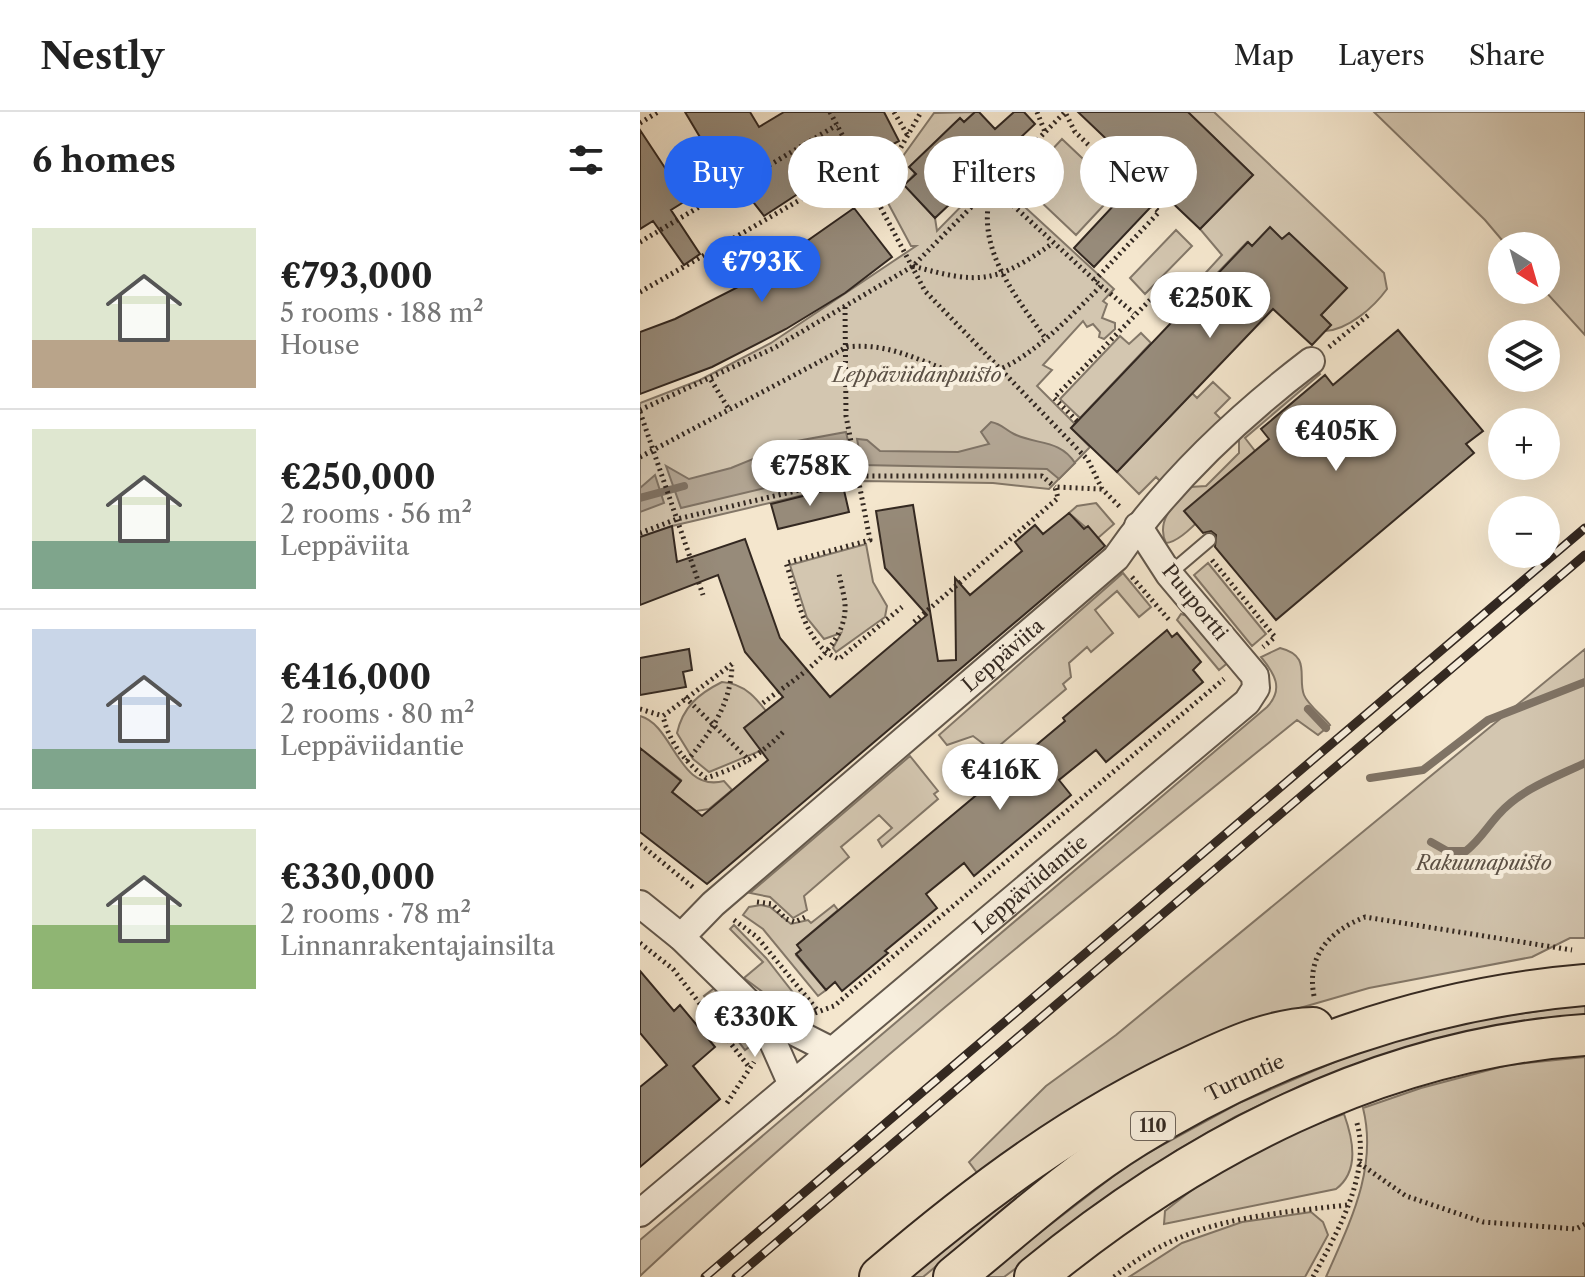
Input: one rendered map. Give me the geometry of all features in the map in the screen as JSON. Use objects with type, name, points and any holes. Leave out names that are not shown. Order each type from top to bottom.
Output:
[{"type":"main road","name":"Turuntie","points":[[954,1277],[1041,1206],[1134,1137],[1233,1082],[1305,1050],[1380,1025],[1579,968]]},
{"type":"main road","points":[[880,1277],[959,1209],[1038,1151],[1138,1091],[1213,1056],[1288,1029],[1380,1025]]},
{"type":"main road","points":[[1035,1277],[1099,1227],[1178,1174],[1257,1127],[1320,1098],[1471,1051],[1585,1035]]},
{"type":"street","name":"Leppäviita","points":[[681,937],[726,911],[1116,558],[1138,526],[1256,404],[1311,361]]},
{"type":"street","name":"Puuportti","points":[[1138,526],[1169,574],[1250,669]]},
{"type":"street","name":"Leppäviidantie","points":[[640,1213],[1247,702],[1256,688],[1250,669]]},
{"type":"street","points":[[640,904],[681,937],[761,1015],[832,1051]]},
{"type":"street","points":[[761,1015],[792,1085]]},
{"type":"lane","points":[[1169,574],[1205,543]]},
{"type":"path","points":[[640,123],[658,112]]},
{"type":"path","points":[[830,112],[843,136]]},
{"type":"path","points":[[894,112],[907,136]]},
{"type":"path","points":[[908,137],[921,112]]},
{"type":"path","points":[[1037,112],[1045,132]]},
{"type":"path","points":[[1041,136],[1065,112],[1075,132],[1159,212],[1094,281]]},
{"type":"path","points":[[640,242],[837,125]]},
{"type":"path","points":[[640,292],[788,207]]},
{"type":"path","points":[[883,208],[925,291],[1088,460],[1102,489],[1138,526]]},
{"type":"path","points":[[703,595],[640,411],[711,380],[913,266],[972,208]]},
{"type":"path","points":[[985,208],[1001,276],[1046,339]]},
{"type":"path","points":[[1016,208],[1094,281],[1134,313]]},
{"type":"path","points":[[913,266],[947,276],[1001,276],[1053,243]]},
{"type":"path","points":[[640,457],[847,347],[872,344],[915,355],[963,375],[1001,370],[1046,339],[1101,286]]},
{"type":"path","points":[[1077,421],[1054,398],[1150,300]]},
{"type":"path","points":[[845,307],[848,362],[846,416],[870,540],[786,563],[807,625],[827,652],[839,659],[902,607]]},
{"type":"path","points":[[1311,361],[1371,313]]},
{"type":"path","points":[[711,380],[730,411]]},
{"type":"path","points":[[640,533],[677,519],[859,476],[1042,476],[1055,487],[1058,498],[914,622]]},
{"type":"path","points":[[1055,487],[1102,489]]},
{"type":"path","points":[[1205,543],[1275,637]]},
{"type":"path","points":[[763,703],[827,652],[845,611],[839,574]]},
{"type":"path","points":[[663,716],[732,664],[732,683],[715,726],[687,761]]},
{"type":"path","points":[[640,844],[757,937],[818,1011],[834,1006],[1250,669]]},
{"type":"path","points":[[685,697],[750,761]]},
{"type":"path","points":[[640,709],[663,716]]},
{"type":"path","points":[[663,716],[668,736],[687,761],[706,778],[750,761],[785,730]]},
{"type":"path","points":[[753,902],[772,904],[786,919],[795,922],[807,916]]},
{"type":"path","points":[[1315,1002],[1310,980],[1316,958],[1340,927],[1365,917],[1579,968]]},
{"type":"path","points":[[640,943],[673,969],[749,1067],[730,1101],[718,1110]]},
{"type":"path","points":[[1313,1277],[1347,1205],[1359,1163],[1360,1133],[1353,1113]]},
{"type":"path","points":[[1359,1163],[1406,1196],[1483,1222],[1576,1229],[1585,1224]]},
{"type":"path","points":[[1114,1277],[1173,1237],[1236,1218],[1347,1205]]},
{"type":"green space","name":"Leppäviidanpuisto","points":[[975,112],[964,122],[960,119],[946,136],[924,136],[924,162],[908,181],[908,149],[934,113]]},
{"type":"green space","points":[[1188,112],[1214,112],[1384,273],[1387,289],[1368,310],[1343,327],[1325,331],[1331,325],[1321,315],[1347,288],[1289,233],[1282,239],[1252,246],[1247,242],[1205,286],[1199,280],[1222,255],[1200,229],[1253,175]]},
{"type":"green space","points":[[1374,112],[1585,112],[1585,335],[1557,304],[1560,304],[1560,232],[1495,232]]},
{"type":"green space","points":[[1064,141],[1080,156],[1080,208],[1101,208],[1076,235],[1047,208],[1064,208]]},
{"type":"green space","name":"Leppäviidanpuisto","points":[[908,188],[935,218],[937,231],[960,208],[1026,208],[1114,289],[1103,301],[1107,304],[1102,318],[1115,323],[1115,329],[1104,339],[1099,337],[1100,332],[1093,324],[1087,327],[1083,321],[1043,365],[1052,370],[1037,386],[1075,424],[1071,428],[1090,447],[1049,489],[993,483],[863,481],[672,526],[640,537],[640,403],[700,380],[771,343],[916,246],[911,246],[891,208],[908,208]]},
{"type":"green space","points":[[1176,230],[1192,246],[1145,294],[1130,278]]},
{"type":"green space","points":[[1141,333],[1151,343],[1080,418],[1060,399],[1120,336],[1129,344]]},
{"type":"green space","points":[[1316,369],[1320,374],[1245,438],[1255,451],[1214,504],[1188,531],[1166,543],[1163,535],[1165,519],[1179,499],[1190,487],[1206,486],[1239,453],[1239,438]]},
{"type":"green space","points":[[1213,382],[1230,398],[1215,413],[1222,420],[1162,483],[1156,477],[1139,494],[1117,472],[1192,393],[1197,398]]},
{"type":"green space","points":[[1096,503],[1114,524],[1098,538],[1069,513],[1077,506]]},
{"type":"green space","points":[[866,544],[873,582],[887,606],[885,617],[836,652],[833,648],[841,633],[824,639],[807,618],[790,565]]},
{"type":"green space","points":[[1208,563],[1266,634],[1252,646],[1194,575]]},
{"type":"green space","points":[[1123,573],[1151,607],[1139,617],[1117,591],[1095,610],[1113,633],[1091,652],[1087,647],[1069,663],[1071,677],[1063,684],[1066,689],[993,751],[973,736],[947,745],[939,735]]},
{"type":"green space","points":[[1181,614],[1191,617],[1230,661],[1219,670],[1177,620]]},
{"type":"green space","points":[[1280,648],[1296,656],[1300,662],[1304,695],[1330,725],[1318,735],[1297,720],[881,1061],[640,1276],[640,1240],[1267,707],[1275,694],[1276,682],[1261,657]]},
{"type":"green space","name":"Rakuunapuisto","points":[[1585,649],[1585,938],[1570,938],[1532,957],[1369,988],[1293,1010],[984,1182],[969,1162],[1046,1086],[1116,1035]]},
{"type":"green space","points":[[722,682],[748,692],[779,728],[760,751],[709,772],[693,759],[677,733],[683,716],[693,702]]},
{"type":"green space","points":[[640,716],[661,732],[696,777],[709,782],[724,781],[732,790],[709,809],[696,811],[672,792],[681,780],[645,752],[640,757]]},
{"type":"green space","points":[[910,756],[938,791],[934,794],[938,799],[882,847],[878,840],[892,828],[879,815],[841,847],[849,857],[804,896],[807,910],[793,918],[770,897],[750,893]]},
{"type":"green space","points":[[834,905],[838,910],[797,945],[801,950],[796,955],[826,990],[818,996],[763,929],[743,915],[749,907],[770,907],[791,924],[808,920],[811,923]]},
{"type":"green space","points":[[734,925],[766,958],[802,1004],[791,1013],[744,978],[763,962],[730,929]]},
{"type":"green space","points":[[717,986],[756,1042],[745,1050],[704,996]]},
{"type":"green space","points":[[1585,1004],[1585,1015],[1473,1032],[1304,1084],[1235,1117],[1176,1151],[1004,1277],[982,1277],[1133,1161],[1239,1103],[1367,1048],[1478,1020]]},
{"type":"green space","points":[[1585,1057],[1585,1277],[1326,1277],[1352,1215],[1364,1173],[1367,1130],[1363,1108],[1421,1088],[1508,1065]]},
{"type":"green space","points":[[1344,1114],[1352,1144],[1351,1164],[1344,1182],[1336,1189],[1164,1224],[1165,1211],[1216,1171],[1284,1136]]},
{"type":"green space","points":[[1078,1150],[923,1277],[892,1277]]},
{"type":"green space","points":[[1311,1212],[1323,1222],[1328,1235],[1305,1277],[1129,1277],[1182,1243],[1242,1222]]},
{"type":"shaded area","points":[[991,422],[1022,437],[1055,446],[1075,463],[1059,479],[1047,469],[862,465],[857,439],[867,440],[880,451],[958,452],[989,444],[981,432]]},
{"type":"shaded area","points":[[846,432],[854,467],[681,508],[666,466],[689,479],[731,468],[797,441]]},
{"type":"shaded area","points":[[655,475],[664,503],[640,512],[640,488]]},
{"type":"building","points":[[685,112],[750,112],[759,127],[784,112],[884,112],[896,136],[788,136],[788,200],[764,216],[758,208],[772,208],[772,136],[699,136]]},
{"type":"building","points":[[979,112],[995,129],[1014,112],[1024,112],[1035,124],[1022,136],[941,136],[960,118],[964,122]]},
{"type":"building","points":[[1078,112],[1188,112],[1253,175],[1200,229],[1178,208],[1197,208],[1197,136],[1103,136]]},
{"type":"building","points":[[640,130],[664,166],[664,208],[674,208],[671,210],[700,254],[684,265],[653,221],[640,229]]},
{"type":"building","points":[[924,153],[924,206],[908,189],[908,181],[916,174],[909,167]]},
{"type":"building","points":[[854,208],[892,257],[845,293],[786,329],[712,367],[640,394],[640,332],[675,319],[750,281]]},
{"type":"building","points":[[926,208],[946,208],[935,218]]},
{"type":"building","points":[[1111,208],[1150,208],[1094,267],[1074,248]]},
{"type":"building","points":[[1270,227],[1282,239],[1289,233],[1347,288],[1321,315],[1331,325],[1312,345],[1273,309],[1117,472],[1071,428],[1248,242],[1252,246]]},
{"type":"building","points":[[1398,330],[1483,431],[1466,444],[1474,453],[1276,620],[1215,547],[1216,535],[1211,531],[1203,533],[1184,511],[1269,439],[1261,429],[1325,375],[1333,385]]},
{"type":"building","points":[[843,486],[849,512],[778,529],[771,504]]},
{"type":"building","points":[[913,505],[938,661],[956,660],[955,578],[970,595],[1022,551],[1015,542],[1035,525],[1043,534],[1069,513],[1084,529],[1088,526],[1105,546],[707,884],[640,832],[640,748],[681,781],[672,792],[702,816],[768,760],[744,728],[783,697],[745,652],[718,575],[640,605],[640,537],[672,526],[677,562],[745,539],[780,638],[830,697],[927,615],[885,568],[876,511]]},
{"type":"building","points":[[1167,630],[1172,637],[1177,633],[1201,662],[1193,670],[1203,682],[1106,762],[1096,750],[1059,780],[1071,795],[974,876],[964,863],[926,894],[937,908],[842,991],[835,982],[826,990],[796,954],[801,950],[797,945],[1065,721],[1063,718]]},
{"type":"building","points":[[689,649],[692,670],[683,672],[686,687],[640,695],[640,658]]},
{"type":"building","points":[[640,971],[674,1011],[680,1005],[715,1047],[693,1066],[720,1099],[640,1167],[640,1087],[667,1065],[640,1033]]},
{"type":"waterway","points":[[640,498],[684,486]]},
{"type":"waterway","points":[[1370,778],[1423,770],[1488,720],[1585,682]]},
{"type":"waterway","points":[[1308,709],[1326,728]]},
{"type":"waterway","points":[[1431,842],[1447,851],[1466,851],[1518,797],[1585,763]]},
{"type":"railway","points":[[705,1277],[1585,528]]},
{"type":"railway","points":[[736,1277],[1585,555]]}]
